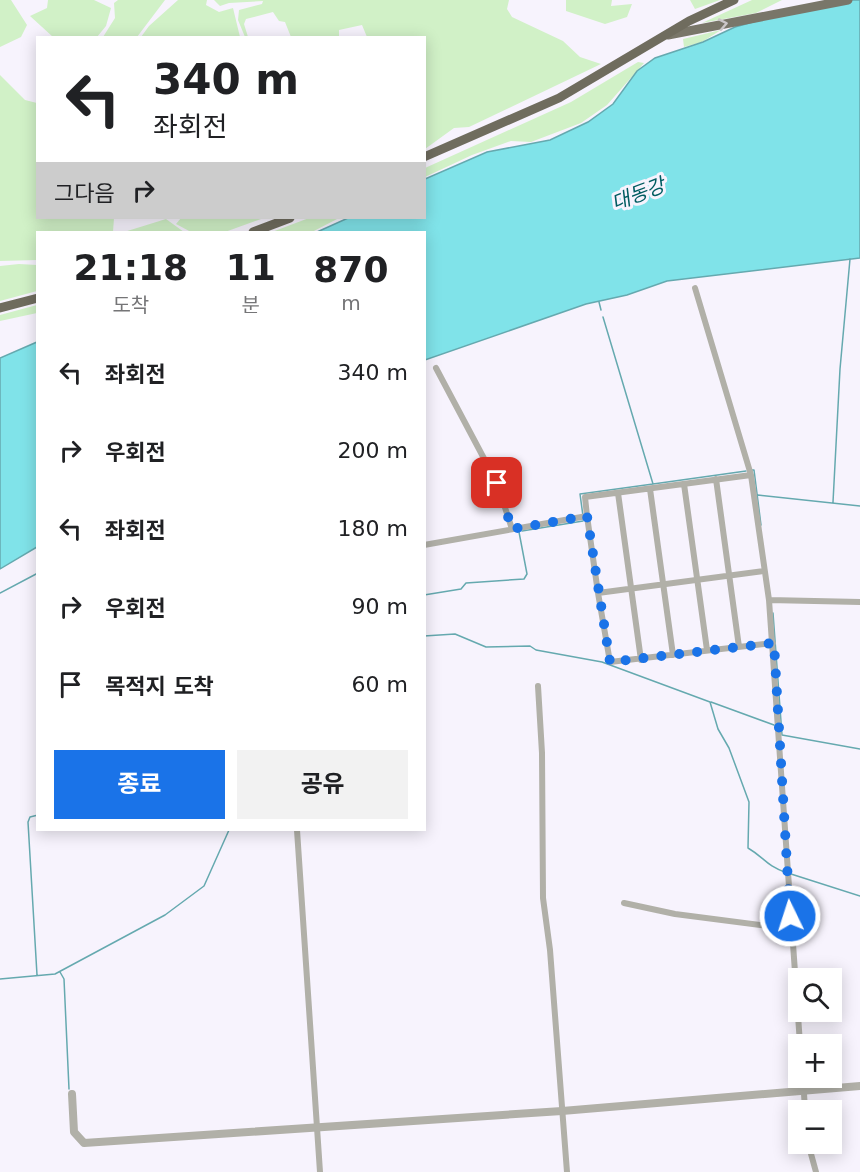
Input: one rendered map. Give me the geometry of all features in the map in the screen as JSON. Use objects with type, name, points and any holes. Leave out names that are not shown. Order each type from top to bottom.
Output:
[{"type":"highway","points":[[428,156],[559,98],[689,21],[734,0]]},
{"type":"highway","points":[[256,231],[287,219]]},
{"type":"highway","points":[[0,308],[36,299]]},
{"type":"main road","points":[[666,35],[848,0]]},
{"type":"street","points":[[695,288],[751,475],[769,600],[774,643],[799,1034]]},
{"type":"street","points":[[436,369],[497,483],[512,529]]},
{"type":"street","points":[[751,475],[585,497],[587,516],[608,659],[615,663],[774,643]]},
{"type":"street","points":[[716,479],[739,646]]},
{"type":"street","points":[[684,484],[707,650]]},
{"type":"street","points":[[650,489],[674,655]]},
{"type":"street","points":[[618,493],[640,660]]},
{"type":"street","points":[[426,545],[587,516]]},
{"type":"street","points":[[598,593],[764,571]]},
{"type":"street","points":[[769,600],[860,602]]},
{"type":"street","points":[[538,686],[542,753],[543,898],[550,950],[567,1172]]},
{"type":"street","points":[[297,831],[320,1172]]},
{"type":"street","points":[[624,903],[675,914],[791,929]]},
{"type":"street","points":[[72,1094],[74,1132],[84,1143],[317,1128],[860,1086]]},
{"type":"street","points":[[804,1088],[804,1100]]},
{"type":"street","points":[[811,1154],[816,1172]]},
{"type":"green space","points":[[0,0],[11,0],[27,25],[21,37],[0,47]]},
{"type":"green space","points":[[48,0],[94,0],[111,8],[106,26],[98,36],[52,36],[30,16],[47,8]]},
{"type":"green space","points":[[118,0],[165,0],[138,36],[104,36],[115,18],[114,3]]},
{"type":"green space","points":[[178,0],[207,0],[206,5],[219,12],[233,8],[240,36],[142,36],[149,26]]},
{"type":"green space","points":[[214,0],[509,0],[507,9],[512,17],[563,41],[580,57],[601,64],[469,127],[454,128],[426,148],[426,36],[367,36],[362,25],[339,30],[339,36],[291,36],[285,22],[279,21],[273,12],[246,19],[244,24],[248,36],[245,36],[238,20],[239,10],[262,4],[263,1],[229,3],[220,6]]},
{"type":"green space","points":[[566,0],[612,0],[611,6],[632,4],[627,17],[605,24],[566,11]]},
{"type":"green space","points":[[690,0],[720,0],[695,9]]},
{"type":"green space","points":[[752,0],[782,0],[756,13],[702,23]]},
{"type":"green space","points":[[721,30],[702,42],[684,47],[683,39]]},
{"type":"green space","points":[[638,62],[644,63],[607,105],[581,123],[531,142],[511,141],[472,155],[426,177],[426,168],[571,102]]},
{"type":"green space","points":[[0,75],[25,100],[36,103],[36,219],[114,219],[113,231],[36,231],[36,260],[0,261]]},
{"type":"green space","points":[[166,219],[183,231],[127,231]]},
{"type":"green space","points":[[180,219],[261,219],[228,231],[189,231],[176,224]]},
{"type":"green space","points":[[306,219],[337,219],[314,231],[275,231]]},
{"type":"green space","points":[[36,265],[36,291],[0,301],[0,266]]},
{"type":"green space","points":[[36,305],[36,313],[0,321],[0,315]]},
{"type":"water","name":"대동강","points":[[832,0],[860,0],[860,258],[667,281],[627,295],[586,304],[426,360],[426,231],[319,231],[346,219],[426,219],[426,179],[487,152],[550,140],[588,122],[613,104],[637,71],[655,58],[703,42],[735,27]]},
{"type":"water","points":[[36,342],[36,548],[0,569],[0,358]]},
{"type":"waterway","points":[[833,502],[840,369],[850,259]]},
{"type":"waterway","points":[[599,302],[601,310]]},
{"type":"waterway","points":[[603,317],[653,484],[746,471]]},
{"type":"waterway","points":[[751,470],[754,470],[761,525]]},
{"type":"waterway","points":[[583,516],[580,494],[653,484]]},
{"type":"waterway","points":[[758,495],[860,506]]},
{"type":"waterway","points":[[522,531],[583,521]]},
{"type":"waterway","points":[[426,595],[461,589],[466,583],[524,579],[527,574],[519,532]]},
{"type":"waterway","points":[[0,593],[36,574]]},
{"type":"waterway","points":[[773,613],[782,735],[860,749]]},
{"type":"waterway","points":[[426,636],[455,634],[486,647],[530,646],[536,650],[602,662],[710,702],[718,729],[729,748],[749,802],[748,848],[774,867],[787,873]]},
{"type":"waterway","points":[[711,702],[774,725]]},
{"type":"waterway","points":[[36,816],[30,817],[28,822],[37,975]]},
{"type":"waterway","points":[[0,979],[55,974],[165,915],[204,886],[229,831]]},
{"type":"waterway","points":[[791,874],[860,896]]},
{"type":"waterway","points":[[60,972],[64,979],[69,1089]]},
{"type":"route","points":[[497,483],[512,529],[587,516],[610,662],[774,643],[790,916]]}]
